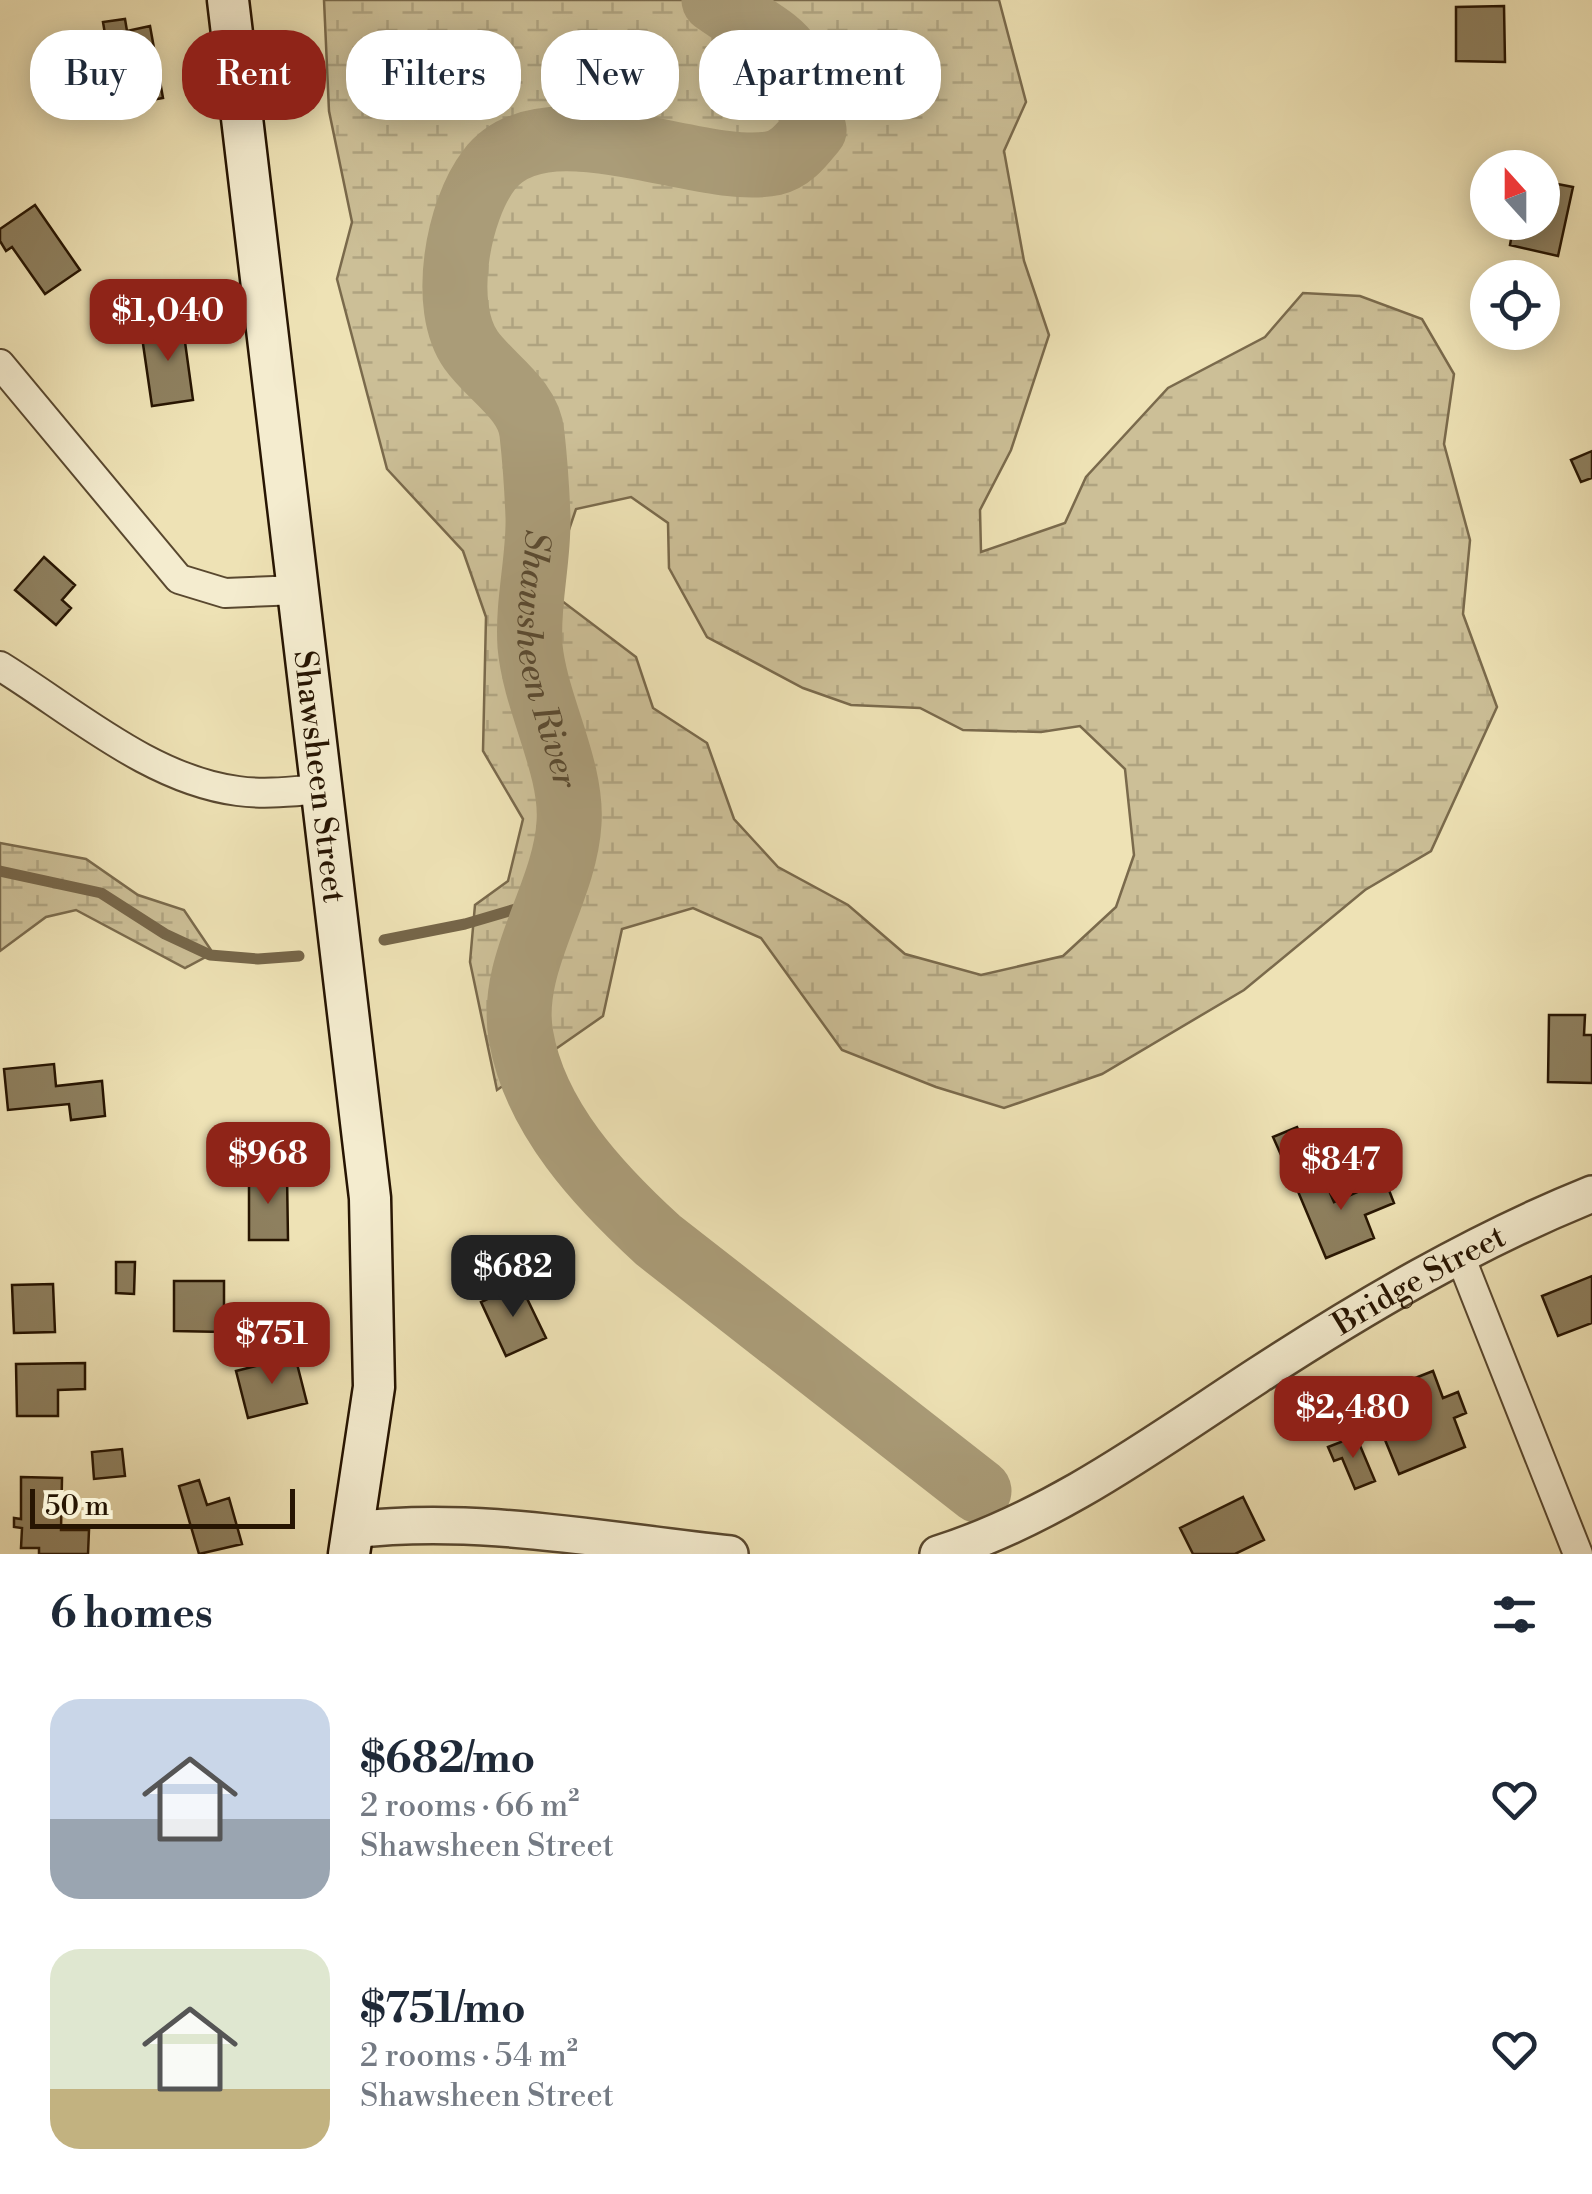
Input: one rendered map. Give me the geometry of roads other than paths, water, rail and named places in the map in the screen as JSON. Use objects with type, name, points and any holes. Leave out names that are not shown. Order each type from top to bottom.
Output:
[{"type":"main road","name":"Shawsheen Street","points":[[228,0],[360,1088],[375,1258],[374,1387],[351,1542]]},
{"type":"street","points":[[0,364],[180,579],[199,588],[226,593],[299,590]]},
{"type":"street","points":[[0,666],[149,760],[184,777],[239,791],[323,789]]},
{"type":"street","name":"Bridge Street","points":[[938,1554],[994,1534],[1108,1474],[1262,1373],[1460,1256],[1592,1194]]},
{"type":"street","points":[[1460,1256],[1578,1554]]},
{"type":"street","points":[[351,1542],[407,1524],[464,1526],[730,1554]]},
{"type":"waterway","name":"Shawsheen River","points":[[714,0],[772,39],[793,61],[814,130],[797,150],[774,163],[743,165],[585,139],[547,140],[514,149],[489,170],[478,187],[457,258],[456,309],[462,331],[471,350],[524,410],[532,434],[538,517],[530,646],[569,802],[565,850],[522,982],[521,1036],[528,1066],[555,1122],[592,1173],[636,1219],[979,1491]]},
{"type":"waterway","points":[[0,871],[101,893],[165,934],[210,955],[258,959],[299,956]]},
{"type":"waterway","points":[[384,940],[465,924],[550,899]]}]
